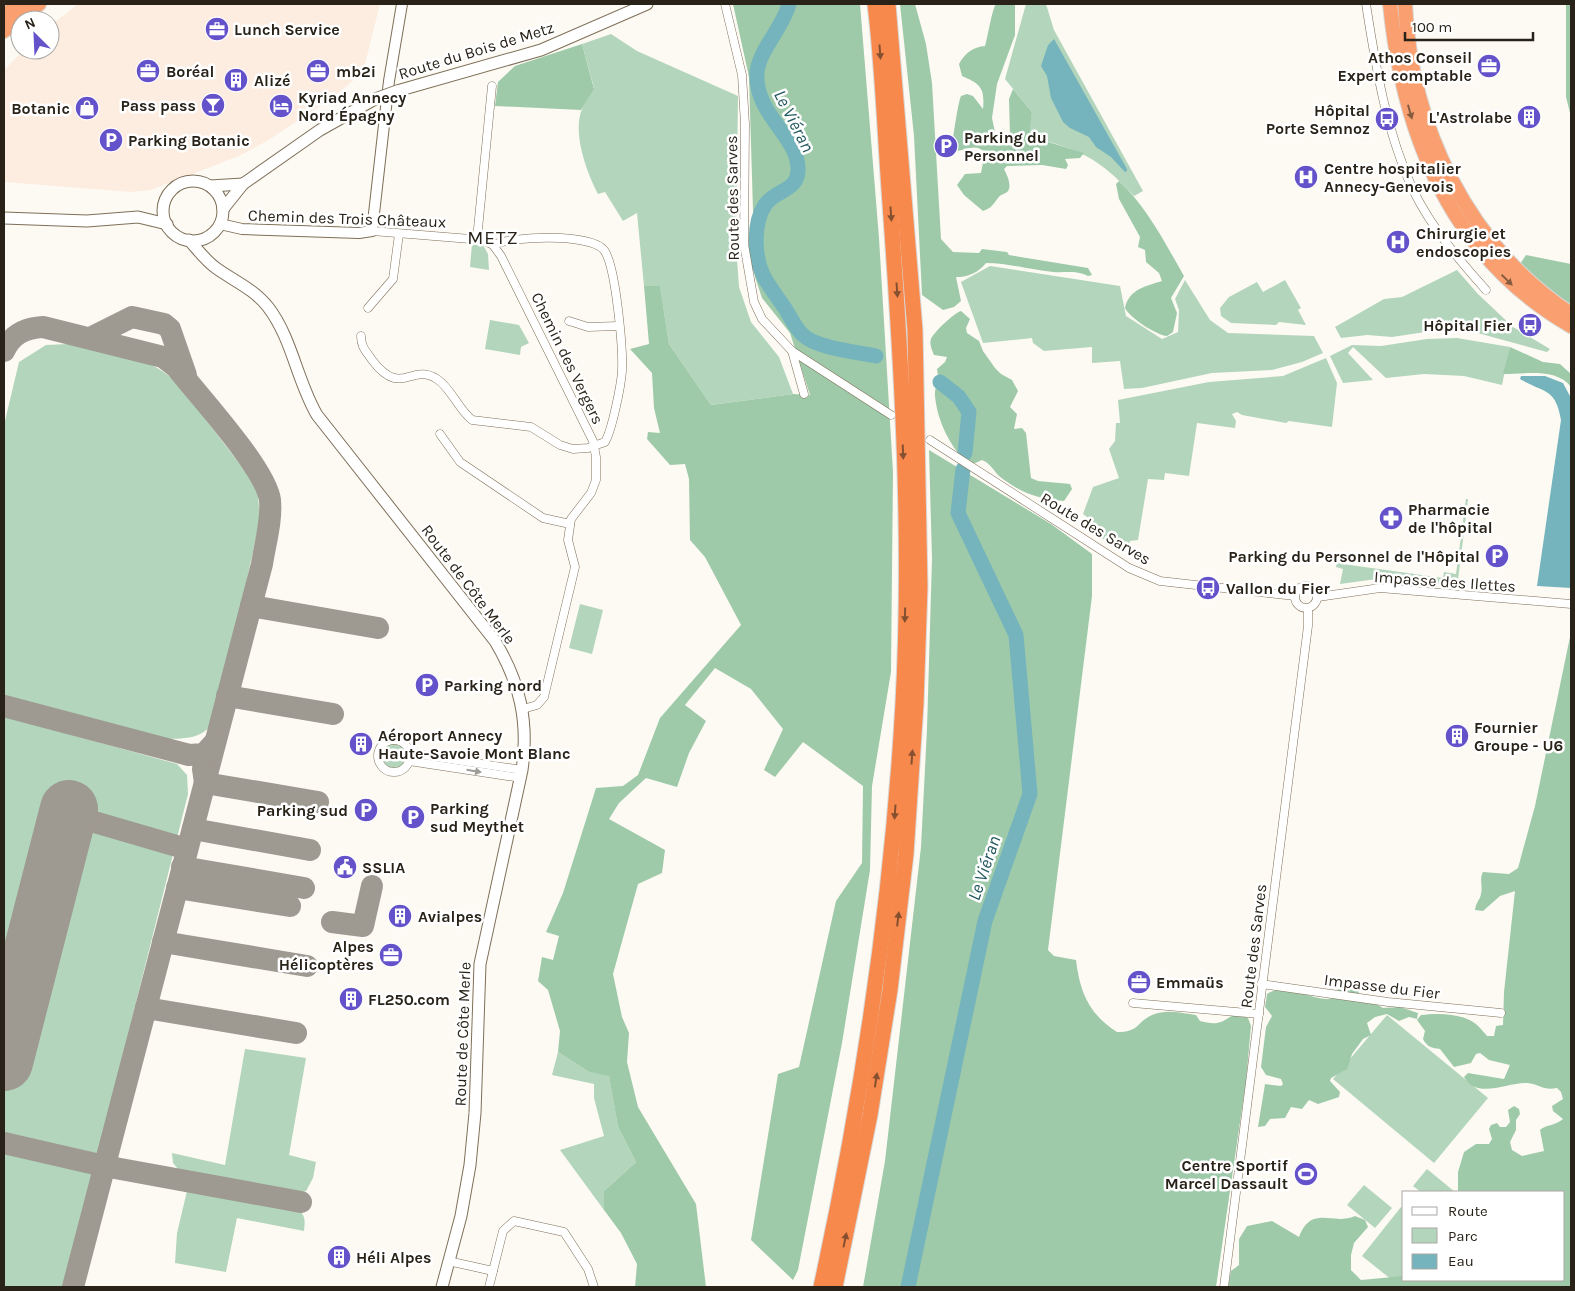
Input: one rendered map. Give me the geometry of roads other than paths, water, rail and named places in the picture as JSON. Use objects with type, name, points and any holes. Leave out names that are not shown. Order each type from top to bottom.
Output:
[{"type":"highway","points":[[4,10],[13,4]]},
{"type":"highway","points":[[5,27],[19,4]]},
{"type":"highway","points":[[5,27],[39,4]]},
{"type":"highway","points":[[821,1287],[855,1120],[876,990],[892,852],[903,702],[906,588],[900,331],[875,4]]},
{"type":"highway","points":[[835,1287],[870,1115],[890,990],[906,854],[916,704],[920,587],[915,330],[888,4]]},
{"type":"highway","points":[[1384,4],[1403,89],[1421,145],[1439,187],[1456,218],[1487,259],[1503,276],[1528,299],[1571,326]]},
{"type":"highway","points":[[1390,4],[1395,47]]},
{"type":"highway","points":[[1405,4],[1408,44],[1421,100],[1438,152],[1456,191],[1473,218],[1507,260],[1532,284],[1571,314]]},
{"type":"main road","name":"Route du Bois de Metz","points":[[223,209],[243,184],[320,130],[376,99],[397,91],[541,50],[647,4]]},
{"type":"main road","points":[[138,217],[164,204],[174,188],[182,183],[197,181],[210,186],[217,192],[223,209],[220,224],[210,236],[208,261]]},
{"type":"main road","points":[[210,186],[243,184]]},
{"type":"main road","points":[[164,204],[166,224]]},
{"type":"main road","points":[[4,218],[87,221],[138,217],[166,224],[180,238],[189,240],[210,236]]},
{"type":"main road","name":"Route de Côte Merle","points":[[189,240],[208,261],[255,294],[274,315],[303,386],[317,414],[495,641],[514,677],[522,709],[526,737],[521,774],[480,964],[475,1113],[472,1147],[461,1216],[442,1287]]},
{"type":"street","points":[[372,231],[388,90],[402,4]]},
{"type":"street","name":"Route des Sarves","points":[[725,4],[742,75],[746,124],[744,244],[748,280],[762,319],[792,351],[891,415]]},
{"type":"street","points":[[1366,4],[1384,105],[1398,153],[1414,192],[1433,225],[1457,258],[1486,290]]},
{"type":"street","points":[[477,239],[492,86]]},
{"type":"street","name":"Chemin des Trois Châteaux","points":[[220,224],[251,229],[359,234],[372,231],[477,239],[493,245]]},
{"type":"street","points":[[368,308],[393,279],[399,234]]},
{"type":"street","points":[[493,245],[509,238],[542,238],[596,244],[603,250],[611,268],[622,370],[606,440],[594,446],[597,468],[596,480],[591,493],[573,514],[570,524],[568,540],[575,567],[547,683],[540,703],[522,709]]},
{"type":"street","name":"Chemin des Vergers","points":[[361,336],[361,345],[384,375],[397,379],[421,375],[436,379],[472,420],[531,426],[568,449],[578,450],[594,446],[567,386],[502,256],[493,245]]},
{"type":"street","points":[[569,321],[588,327],[618,326]]},
{"type":"street","points":[[792,351],[804,394]]},
{"type":"street","points":[[440,434],[460,462],[543,518],[570,524]]},
{"type":"street","name":"Route des Sarves","points":[[930,440],[1129,568],[1160,581],[1295,596]]},
{"type":"street","points":[[1307,586],[1314,589],[1318,597],[1314,606],[1308,609],[1298,606],[1295,596],[1300,588],[1307,586]]},
{"type":"street","name":"Impasse des Ilettes","points":[[1318,597],[1380,588],[1571,604]]},
{"type":"street","name":"Route des Sarves","points":[[1224,1287],[1308,626],[1308,609]]},
{"type":"street","points":[[409,757],[521,774]]},
{"type":"street","name":"Impasse du Fier","points":[[1261,984],[1388,1002],[1501,1013]]},
{"type":"street","points":[[1133,1003],[1259,1014]]},
{"type":"street","points":[[490,1287],[503,1230],[514,1221],[564,1232],[588,1269],[594,1287]]},
{"type":"street","points":[[448,1261],[493,1271]]},
{"type":"water","points":[[1054,39],[1127,171],[1125,172],[1111,157],[1096,147],[1089,137],[1070,128],[1063,122],[1051,98],[1047,76],[1041,66],[1048,45]]},
{"type":"water","points":[[1521,376],[1545,376],[1563,383],[1571,398],[1571,588],[1537,586],[1561,420],[1559,409],[1552,396],[1520,379]]},
{"type":"waterway","name":"Le Viéran","points":[[789,4],[782,21],[762,55],[757,72],[758,87],[762,100],[791,145],[796,156],[798,168],[795,182],[769,200],[761,212],[756,240],[758,259],[765,279],[803,335],[827,346],[876,356]]},
{"type":"waterway","name":"Le Viéran","points":[[940,382],[959,397],[969,412],[965,453]]},
{"type":"waterway","name":"Le Viéran","points":[[908,1287],[985,921],[1030,794],[1016,635],[958,513],[963,469]]},
{"type":"place","name":"Lunch Service","points":[[217,29]]},
{"type":"place","name":"Athos Conseil Expert comptable","points":[[1489,66]]},
{"type":"place","name":"Boréal","points":[[148,71]]},
{"type":"place","name":"mb2i","points":[[318,71]]},
{"type":"place","name":"Alizé","points":[[236,80]]},
{"type":"place","name":"Pass pass","points":[[213,105]]},
{"type":"place","name":"Kyriad Annecy Nord Épagny","points":[[281,106]]},
{"type":"place","name":"Botanic","points":[[87,108]]},
{"type":"place","name":"L'Astrolabe","points":[[1529,117]]},
{"type":"place","name":"Hôpital Porte Semnoz","points":[[1387,119]]},
{"type":"place","name":"Parking Botanic","points":[[111,140]]},
{"type":"place","name":"Parking du Personnel","points":[[946,146]]},
{"type":"place","name":"Centre hospitalier Annecy-Genevois","points":[[1306,177]]},
{"type":"place","name":"Chirurgie et endoscopies","points":[[1398,242]]},
{"type":"place","name":"Hôpital Fier","points":[[1530,325]]},
{"type":"place","name":"Pharmacie de l'hôpital","points":[[1391,518]]},
{"type":"place","name":"Parking du Personnel de l'Hôpital","points":[[1497,556]]},
{"type":"place","name":"Vallon du Fier","points":[[1208,588]]},
{"type":"place","name":"Parking nord","points":[[427,685]]},
{"type":"place","name":"Fournier Groupe - U6","points":[[1457,736]]},
{"type":"place","name":"Aéroport Annecy Haute-Savoie Mont Blanc","points":[[361,744]]},
{"type":"place","name":"Parking sud","points":[[366,810]]},
{"type":"place","name":"Parking sud Meythet","points":[[413,817]]},
{"type":"place","name":"SSLIA","points":[[345,867]]},
{"type":"place","name":"Avialpes","points":[[400,916]]},
{"type":"place","name":"Alpes Hélicoptères","points":[[391,955]]},
{"type":"place","name":"Emmaüs","points":[[1139,982]]},
{"type":"place","name":"FL250.com","points":[[351,999]]},
{"type":"place","name":"Centre Sportif Marcel Dassault","points":[[1306,1174]]},
{"type":"place","name":"Héli Alpes","points":[[339,1257]]},
{"type":"district","name":"METZ","points":[[493,237]]}]
